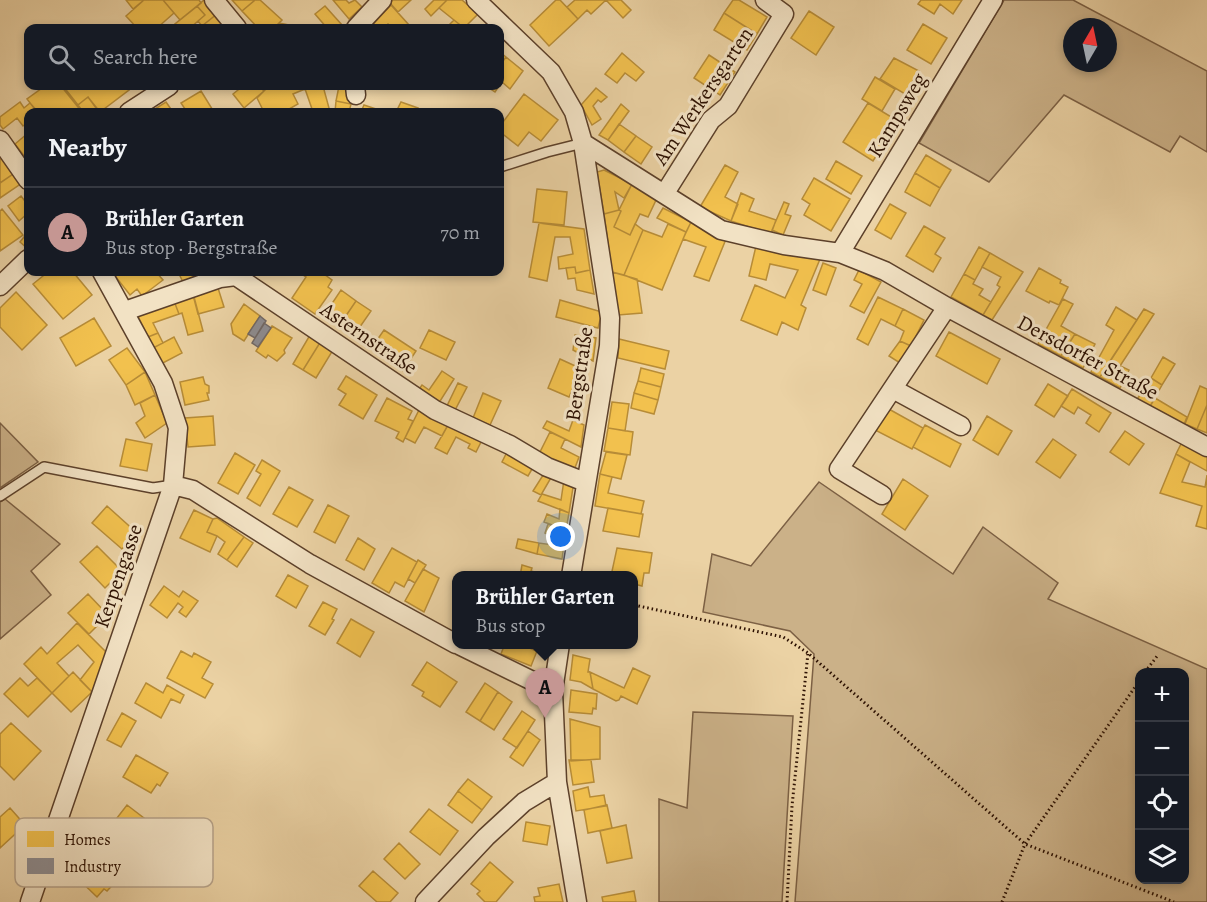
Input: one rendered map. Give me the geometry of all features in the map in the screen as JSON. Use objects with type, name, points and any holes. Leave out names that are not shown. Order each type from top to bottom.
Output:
[{"type":"street","points":[[214,0],[234,24]]},
{"type":"street","points":[[360,24],[382,0]]},
{"type":"street","name":"Bergstraße","points":[[476,0],[501,24]]},
{"type":"street","name":"Am Werkersgarten","points":[[665,193],[711,120],[728,106],[784,14],[765,0]]},
{"type":"street","name":"Kampsweg","points":[[840,253],[993,0]]},
{"type":"street","name":"Bergstraße","points":[[504,27],[550,72],[574,112],[583,143],[610,318],[609,346],[572,571]]},
{"type":"street","points":[[135,108],[163,90]]},
{"type":"street","points":[[0,140],[24,174]]},
{"type":"street","name":"Dersdorfer Straße","points":[[583,143],[721,230],[784,245],[840,253],[885,271],[947,307],[1207,447]]},
{"type":"street","points":[[0,286],[24,263]]},
{"type":"street","name":"Kerpengasse","points":[[59,818],[173,485],[178,428],[163,383],[104,276]]},
{"type":"street","name":"Asternstraße","points":[[125,311],[220,278],[237,276],[435,410],[510,445],[547,467],[585,482]]},
{"type":"street","points":[[882,495],[839,469],[947,307]]},
{"type":"street","points":[[892,389],[961,426]]},
{"type":"street","points":[[173,485],[193,490],[310,564],[452,641]]},
{"type":"street","points":[[467,649],[553,691]]},
{"type":"street","points":[[559,649],[553,691],[557,782],[577,902]]},
{"type":"street","points":[[425,902],[486,837],[524,802],[557,782]]},
{"type":"street","name":"Kerpengasse","points":[[30,902],[35,887]]},
{"type":"lane","points":[[504,166],[583,143]]},
{"type":"lane","points":[[0,496],[44,467],[153,488],[173,485]]},
{"type":"path","points":[[638,606],[783,637],[808,654],[1024,844],[1174,902]]},
{"type":"path","points":[[787,902],[792,806],[808,654]]},
{"type":"path","points":[[1148,668],[1158,655]]},
{"type":"path","points":[[1002,902],[1024,844],[1135,687]]},
{"type":"shaded area","points":[[1004,0],[1073,0],[1107,18],[1063,18],[1063,72],[1117,72],[1117,23],[1207,71],[1207,152],[1180,136],[1170,152],[1064,95],[989,182],[919,143]]},
{"type":"shaded area","points":[[0,423],[38,462],[0,488]]},
{"type":"shaded area","points":[[819,482],[953,574],[983,527],[1058,583],[1048,599],[1207,669],[1207,902],[795,902],[814,654],[790,631],[703,612],[712,554],[751,566]]},
{"type":"shaded area","points":[[5,499],[60,544],[31,571],[51,595],[0,639],[0,502]]},
{"type":"shaded area","points":[[693,712],[793,716],[782,902],[659,902],[659,799],[687,808]]},
{"type":"building: Homes","points":[[126,0],[144,0],[133,9]]},
{"type":"building: Homes","points":[[144,0],[163,0],[174,13],[162,24],[133,24],[126,16]]},
{"type":"building: Homes","points":[[163,0],[199,0],[201,3],[180,20]]},
{"type":"building: Homes","points":[[204,0],[217,14],[204,24],[200,24],[198,21],[205,15],[197,6]]},
{"type":"building: Homes","points":[[232,0],[255,0],[242,11]]},
{"type":"building: Homes","points":[[255,0],[260,0],[282,20],[278,24],[254,24],[242,11]]},
{"type":"building: Homes","points":[[333,0],[346,0],[349,3],[355,0],[362,7],[349,19]]},
{"type":"building: Homes","points":[[393,0],[411,0],[398,12],[390,3]]},
{"type":"building: Homes","points":[[434,0],[447,0],[431,16],[425,9]]},
{"type":"building: Homes","points":[[447,0],[462,0],[478,14],[468,24],[459,24],[439,8]]},
{"type":"building: Homes","points":[[556,0],[560,0],[578,19],[549,46],[530,25]]},
{"type":"building: Homes","points":[[575,0],[606,0],[591,14],[587,10],[578,19],[567,7]]},
{"type":"building: Homes","points":[[606,0],[621,0],[631,10],[623,18]]},
{"type":"building: Homes","points":[[733,0],[739,0],[767,17],[757,34],[724,13]]},
{"type":"building: Homes","points":[[921,0],[962,0],[953,14],[940,4],[934,14],[918,4]]},
{"type":"building: Homes","points":[[391,5],[408,24],[388,24],[370,24]]},
{"type":"building: Homes","points":[[197,6],[205,15],[195,24],[175,24]]},
{"type":"building: Homes","points":[[325,6],[341,24],[324,24],[315,14]]},
{"type":"building: Homes","points":[[809,11],[834,27],[816,55],[791,38]]},
{"type":"building: Homes","points":[[724,13],[757,34],[747,50],[714,30]]},
{"type":"building: Homes","points":[[217,14],[226,24],[204,24]]},
{"type":"building: Homes","points":[[923,24],[947,38],[931,64],[907,50]]},
{"type":"building: Homes","points":[[622,53],[644,72],[636,81],[625,73],[617,83],[605,74]]},
{"type":"building: Homes","points":[[709,55],[735,72],[720,95],[694,78]]},
{"type":"building: Homes","points":[[506,57],[523,71],[510,89],[504,84]]},
{"type":"building: Homes","points":[[894,58],[919,71],[905,94],[880,79]]},
{"type":"building: Homes","points":[[875,77],[895,89],[882,111],[862,99]]},
{"type":"building: Homes","points":[[596,88],[607,97],[601,102],[598,100],[593,106],[601,119],[592,125],[581,105]]},
{"type":"building: Homes","points":[[39,90],[64,90],[79,108],[34,108],[27,99]]},
{"type":"building: Homes","points":[[66,90],[129,90],[105,108],[97,108],[88,97],[78,105]]},
{"type":"building: Homes","points":[[238,90],[264,91],[244,108],[233,94]]},
{"type":"building: Homes","points":[[265,90],[303,90],[293,94],[298,104],[291,108],[262,108],[257,98]]},
{"type":"building: Homes","points":[[305,90],[324,90],[329,108],[312,108]]},
{"type":"building: Homes","points":[[338,90],[350,90],[351,104],[336,101]]},
{"type":"building: Homes","points":[[201,91],[212,108],[184,108],[181,103]]},
{"type":"building: Homes","points":[[524,94],[558,120],[541,141],[529,132],[518,146],[504,135],[504,121]]},
{"type":"building: Homes","points":[[88,97],[96,108],[80,108],[78,105]]},
{"type":"building: Homes","points":[[336,101],[351,104],[350,108],[335,108]]},
{"type":"building: Homes","points":[[20,102],[24,108],[23,126],[17,118],[3,129],[0,125],[0,117]]},
{"type":"building: Homes","points":[[166,102],[170,108],[156,108]]},
{"type":"building: Homes","points":[[401,102],[418,108],[398,108]]},
{"type":"building: Homes","points":[[30,103],[34,108],[24,108]]},
{"type":"building: Homes","points":[[868,103],[898,121],[873,161],[843,142]]},
{"type":"building: Homes","points":[[621,104],[629,111],[608,140],[599,135]]},
{"type":"building: Homes","points":[[619,124],[636,136],[624,152],[608,140]]},
{"type":"building: Homes","points":[[24,136],[24,156],[15,144]]},
{"type":"building: Homes","points":[[636,136],[652,147],[641,164],[624,152]]},
{"type":"building: Homes","points":[[926,155],[951,170],[940,188],[915,173]]},
{"type":"building: Homes","points":[[6,156],[16,172],[0,183],[0,160]]},
{"type":"building: Homes","points":[[836,161],[862,176],[851,194],[826,179]]},
{"type":"building: Homes","points":[[725,165],[738,172],[725,197],[738,204],[731,221],[700,207]]},
{"type":"building: Homes","points":[[604,170],[632,184],[624,198],[615,192],[619,210],[604,214],[597,172]]},
{"type":"building: Homes","points":[[16,172],[22,183],[0,198],[0,183]]},
{"type":"building: Homes","points":[[915,173],[940,188],[930,206],[905,192]]},
{"type":"building: Homes","points":[[814,178],[850,199],[831,231],[804,215],[810,204],[802,199]]},
{"type":"building: Homes","points":[[632,184],[657,198],[648,217],[640,214],[630,235],[614,227],[621,211],[619,210]]},
{"type":"building: Homes","points":[[537,189],[567,192],[564,225],[533,222]]},
{"type":"building: Homes","points":[[741,193],[754,199],[749,211],[776,220],[771,234],[731,221]]},
{"type":"building: Homes","points":[[21,196],[24,200],[24,217],[19,221],[8,206]]},
{"type":"building: Homes","points":[[784,202],[789,204],[785,214],[791,216],[783,235],[772,230]]},
{"type":"building: Homes","points":[[890,204],[906,213],[891,239],[875,230]]},
{"type":"building: Homes","points":[[663,208],[691,222],[686,232],[657,218]]},
{"type":"building: Homes","points":[[2,209],[23,235],[0,251],[0,211]]},
{"type":"building: Homes","points":[[621,211],[614,227],[630,235],[635,224],[643,230],[624,275],[612,272],[604,214]]},
{"type":"building: Homes","points":[[691,222],[726,239],[709,281],[694,276],[706,247],[683,239]]},
{"type":"building: Homes","points":[[539,223],[584,229],[590,270],[576,273],[575,267],[559,269],[558,257],[573,254],[570,237],[555,237],[547,281],[529,277]]},
{"type":"building: Homes","points":[[668,224],[686,232],[662,290],[624,275],[643,230],[662,237]]},
{"type":"building: Homes","points":[[924,226],[945,238],[935,254],[941,258],[933,272],[906,256]]},
{"type":"building: Homes","points":[[756,246],[820,259],[801,305],[806,308],[798,330],[782,322],[777,335],[741,320],[755,285],[785,298],[798,270],[770,264],[766,280],[749,276]]},
{"type":"building: Homes","points":[[979,247],[990,253],[975,280],[964,274]]},
{"type":"building: Homes","points":[[990,253],[1023,272],[992,320],[983,315],[1000,287],[997,285],[1001,277],[982,267]]},
{"type":"building: Homes","points":[[823,263],[836,268],[826,295],[813,290]]},
{"type":"building: Homes","points":[[575,267],[576,273],[590,270],[594,294],[577,290],[575,278],[568,279],[566,268]]},
{"type":"building: Homes","points":[[1039,268],[1061,280],[1060,283],[1068,287],[1059,305],[1050,301],[1049,303],[1026,291]]},
{"type":"building: Homes","points":[[859,270],[881,282],[864,313],[850,306],[862,284],[854,280]]},
{"type":"building: Homes","points":[[612,272],[637,279],[642,313],[618,315]]},
{"type":"building: Homes","points":[[964,274],[975,280],[973,284],[983,289],[979,295],[991,302],[983,315],[951,297]]},
{"type":"building: Homes","points":[[43,276],[76,276],[92,295],[63,319],[33,284]]},
{"type":"building: Homes","points":[[115,276],[160,276],[163,280],[142,296],[137,289],[130,295]]},
{"type":"building: Homes","points":[[180,276],[195,276],[183,282]]},
{"type":"building: Homes","points":[[304,276],[326,276],[332,280],[328,287],[332,290],[315,314],[292,298]]},
{"type":"building: Homes","points":[[218,288],[224,307],[198,314],[193,295]]},
{"type":"building: Homes","points":[[341,290],[356,301],[339,326],[325,314]]},
{"type":"building: Homes","points":[[16,292],[47,325],[22,350],[0,327],[0,308]]},
{"type":"building: Homes","points":[[193,293],[203,331],[188,335],[182,313],[179,314],[174,301]]},
{"type":"building: Homes","points":[[878,297],[903,309],[895,326],[881,319],[868,345],[857,339]]},
{"type":"building: Homes","points":[[1063,299],[1073,304],[1061,326],[1075,334],[1061,356],[1038,344]]},
{"type":"building: Homes","points":[[560,300],[602,312],[598,328],[556,317]]},
{"type":"building: Homes","points":[[174,301],[179,314],[153,323],[158,333],[148,337],[137,314]]},
{"type":"building: Homes","points":[[356,301],[371,311],[355,334],[339,326]]},
{"type":"building: Homes","points":[[244,304],[260,316],[244,341],[233,334],[231,324]]},
{"type":"building: Homes","points":[[1116,307],[1137,320],[1100,377],[1091,372],[1114,330],[1106,325]]},
{"type":"building: Homes","points":[[903,309],[924,320],[911,346],[900,341],[904,331],[895,326]]},
{"type":"building: Homes","points":[[1144,309],[1154,314],[1120,366],[1110,361]]},
{"type":"building: Homes","points":[[94,318],[111,346],[76,366],[60,338]]},
{"type":"building: Homes","points":[[272,326],[292,338],[284,350],[285,353],[277,361],[268,355],[266,358],[256,351]]},
{"type":"building: Homes","points":[[384,330],[416,351],[403,371],[377,352],[383,344],[377,340]]},
{"type":"building: Homes","points":[[429,330],[455,342],[446,360],[420,348]]},
{"type":"building: Homes","points":[[949,332],[1000,359],[987,384],[936,356]]},
{"type":"building: Homes","points":[[158,333],[163,343],[153,348],[148,337]]},
{"type":"building: Homes","points":[[1075,334],[1095,344],[1083,368],[1061,356]]},
{"type":"building: Homes","points":[[310,335],[321,341],[303,370],[293,364]]},
{"type":"building: Homes","points":[[575,335],[596,338],[593,361],[573,350]]},
{"type":"building: Homes","points":[[174,337],[182,353],[161,364],[153,348]]},
{"type":"building: Homes","points":[[619,339],[669,351],[665,369],[618,358]]},
{"type":"building: Homes","points":[[321,341],[333,350],[316,378],[303,370]]},
{"type":"building: Homes","points":[[900,341],[911,346],[900,363],[889,356]]},
{"type":"building: Homes","points":[[127,348],[145,372],[126,385],[109,360]]},
{"type":"building: Homes","points":[[1163,357],[1175,364],[1162,385],[1151,378]]},
{"type":"building: Homes","points":[[560,359],[584,370],[577,387],[574,386],[569,397],[548,388]]},
{"type":"building: Homes","points":[[1110,361],[1129,370],[1120,388],[1100,377]]},
{"type":"building: Homes","points":[[641,368],[664,374],[661,387],[638,381]]},
{"type":"building: Homes","points":[[442,371],[454,379],[437,406],[417,392],[422,385],[429,390]]},
{"type":"building: Homes","points":[[145,372],[155,395],[135,405],[126,385]]},
{"type":"building: Homes","points":[[346,376],[377,395],[363,419],[339,405],[346,394],[338,389]]},
{"type":"building: Homes","points":[[203,377],[205,384],[209,386],[209,393],[207,393],[209,400],[185,405],[180,382]]},
{"type":"building: Homes","points":[[1151,378],[1162,385],[1149,408],[1136,401]]},
{"type":"building: Homes","points":[[638,381],[661,387],[658,400],[634,393]]},
{"type":"building: Homes","points":[[458,383],[467,387],[453,414],[445,410]]},
{"type":"building: Homes","points":[[1048,384],[1068,396],[1054,417],[1035,405]]},
{"type":"building: Homes","points":[[1200,386],[1207,389],[1207,405],[1197,429],[1185,424]]},
{"type":"building: Homes","points":[[1072,389],[1111,413],[1099,432],[1086,423],[1091,415],[1078,407],[1074,414],[1061,406]]},
{"type":"building: Homes","points":[[483,393],[501,401],[490,425],[473,418]]},
{"type":"building: Homes","points":[[634,393],[658,400],[654,414],[631,408]]},
{"type":"building: Homes","points":[[155,395],[167,423],[145,438],[136,423],[145,416],[140,403]]},
{"type":"building: Homes","points":[[387,398],[412,411],[408,419],[413,421],[403,442],[396,438],[399,432],[375,421]]},
{"type":"building: Homes","points":[[1155,398],[1187,417],[1183,427],[1149,408]]},
{"type":"building: Homes","points":[[612,402],[629,404],[625,431],[608,428]]},
{"type":"building: Homes","points":[[1207,405],[1207,433],[1197,429]]},
{"type":"building: Homes","points":[[887,408],[923,428],[912,449],[875,430]]},
{"type":"building: Homes","points":[[419,410],[448,425],[442,436],[424,427],[415,443],[405,438]]},
{"type":"building: Homes","points":[[213,416],[215,445],[188,447],[185,418]]},
{"type":"building: Homes","points":[[987,416],[1012,431],[998,455],[973,440]]},
{"type":"building: Homes","points":[[573,420],[584,425],[581,447],[543,428],[547,421],[569,431]]},
{"type":"building: Homes","points":[[448,425],[482,440],[476,452],[468,448],[470,444],[456,437],[447,454],[435,448]]},
{"type":"building: Homes","points":[[925,425],[961,444],[950,467],[913,447]]},
{"type":"building: Homes","points":[[608,428],[633,432],[630,455],[604,451]]},
{"type":"building: Homes","points":[[1125,431],[1144,444],[1129,465],[1110,452]]},
{"type":"building: Homes","points":[[550,432],[565,439],[561,448],[579,457],[573,473],[538,456]]},
{"type":"building: Homes","points":[[126,439],[152,444],[147,471],[120,466]]},
{"type":"building: Homes","points":[[1053,439],[1076,455],[1060,478],[1036,462]]},
{"type":"building: Homes","points":[[1182,442],[1207,456],[1207,471],[1176,454]]},
{"type":"building: Homes","points":[[508,450],[535,464],[528,476],[502,462]]},
{"type":"building: Homes","points":[[606,452],[627,455],[621,479],[600,474]]},
{"type":"building: Homes","points":[[235,453],[255,465],[238,494],[218,483]]},
{"type":"building: Homes","points":[[1176,454],[1190,462],[1182,482],[1205,487],[1207,475],[1207,529],[1196,526],[1202,506],[1160,493]]},
{"type":"building: Homes","points":[[262,460],[280,471],[260,506],[247,498],[261,474],[256,471]]},
{"type":"building: Homes","points":[[545,472],[552,476],[541,495],[533,491]]},
{"type":"building: Homes","points":[[600,474],[612,477],[608,493],[644,501],[641,514],[595,506]]},
{"type":"building: Homes","points":[[903,479],[928,496],[905,530],[882,514]]},
{"type":"building: Homes","points":[[564,480],[574,481],[569,513],[538,501],[542,494],[561,500]]},
{"type":"building: Homes","points":[[289,487],[313,500],[297,527],[273,514]]},
{"type":"building: Homes","points":[[328,505],[349,516],[335,543],[314,532]]},
{"type":"building: Homes","points":[[107,506],[137,533],[122,549],[92,523]]},
{"type":"building: Homes","points":[[608,508],[643,514],[639,537],[603,531]]},
{"type":"building: Homes","points":[[560,509],[569,513],[566,530],[544,522],[547,514],[559,519]]},
{"type":"building: Homes","points":[[194,510],[213,519],[207,532],[217,536],[210,552],[180,538]]},
{"type":"building: Homes","points":[[217,518],[244,537],[227,560],[218,554],[225,542],[207,532],[213,519]]},
{"type":"building: Homes","points":[[548,524],[566,530],[562,559],[537,554],[539,543],[553,545],[554,537],[545,533]]},
{"type":"building: Homes","points":[[244,537],[253,543],[237,567],[227,560]]},
{"type":"building: Homes","points":[[358,538],[375,549],[364,570],[346,560]]},
{"type":"building: Homes","points":[[518,539],[539,543],[537,554],[516,548]]},
{"type":"building: Homes","points":[[97,546],[122,571],[105,588],[80,562]]},
{"type":"building: Homes","points":[[392,548],[417,562],[404,587],[395,582],[389,593],[372,583]]},
{"type":"building: Homes","points":[[617,548],[652,553],[649,573],[644,573],[642,586],[638,585],[638,571],[612,571]]},
{"type":"building: Homes","points":[[418,560],[426,565],[415,583],[408,579]]},
{"type":"building: Homes","points":[[522,565],[532,568],[531,571],[521,571]]},
{"type":"building: Homes","points":[[423,569],[439,578],[424,612],[405,601]]},
{"type":"building: Homes","points":[[288,575],[308,586],[296,608],[276,596]]},
{"type":"building: Homes","points":[[164,586],[179,597],[183,591],[198,601],[186,617],[179,612],[183,607],[178,603],[167,618],[150,605]]},
{"type":"building: Homes","points":[[88,594],[108,615],[89,634],[68,613]]},
{"type":"building: Homes","points":[[323,602],[337,609],[332,619],[334,620],[325,635],[309,626]]},
{"type":"building: Homes","points":[[351,619],[374,632],[360,657],[337,643]]},
{"type":"building: Homes","points":[[77,623],[110,656],[105,672],[92,692],[80,680],[94,662],[78,645],[57,663],[69,676],[52,693],[24,664],[41,647],[47,654]]},
{"type":"building: Homes","points":[[503,649],[537,651],[531,666],[501,654]]},
{"type":"building: Homes","points":[[181,651],[192,657],[194,653],[211,662],[202,678],[213,684],[205,698],[167,678]]},
{"type":"building: Homes","points":[[573,655],[590,659],[588,672],[590,672],[593,689],[581,682],[570,680]]},
{"type":"building: Homes","points":[[427,662],[457,682],[440,707],[422,696],[424,692],[412,685]]},
{"type":"building: Homes","points":[[633,668],[650,676],[637,704],[621,696],[616,701],[593,689],[590,672],[624,688]]},
{"type":"building: Homes","points":[[73,672],[92,692],[71,712],[52,693]]},
{"type":"building: Homes","points":[[20,678],[28,686],[37,678],[52,693],[28,717],[4,694]]},
{"type":"building: Homes","points":[[146,683],[163,693],[167,685],[184,695],[180,703],[171,699],[161,718],[135,703]]},
{"type":"building: Homes","points":[[485,683],[498,692],[480,721],[466,712]]},
{"type":"building: Homes","points":[[571,690],[597,694],[596,709],[593,708],[592,714],[569,712]]},
{"type":"building: Homes","points":[[498,692],[512,702],[494,730],[480,721]]},
{"type":"building: Homes","points":[[522,711],[535,720],[517,748],[503,739]]},
{"type":"building: Homes","points":[[122,713],[136,721],[121,747],[107,740]]},
{"type":"building: Homes","points":[[570,719],[600,727],[600,759],[571,761]]},
{"type":"building: Homes","points":[[11,723],[41,751],[14,780],[0,766],[0,734]]},
{"type":"building: Homes","points":[[528,731],[540,740],[523,766],[510,757]]},
{"type":"building: Homes","points":[[136,755],[168,773],[160,786],[157,784],[151,793],[123,777]]},
{"type":"building: Homes","points":[[569,760],[591,760],[594,782],[573,785]]},
{"type":"building: Homes","points":[[468,779],[492,797],[482,810],[458,791]]},
{"type":"building: Homes","points":[[588,787],[590,797],[604,795],[606,806],[576,811],[573,791]]},
{"type":"building: Homes","points":[[458,791],[482,810],[472,823],[448,805]]},
{"type":"building: Homes","points":[[127,805],[144,818],[117,818]]},
{"type":"building: Homes","points":[[607,805],[612,828],[588,833],[584,810]]},
{"type":"building: Homes","points":[[10,808],[19,818],[15,818],[15,834],[0,848],[0,817]]},
{"type":"building: Homes","points":[[429,809],[458,831],[440,855],[410,832]]},
{"type":"building: Homes","points":[[526,822],[550,826],[547,845],[523,841]]},
{"type":"building: Homes","points":[[626,825],[632,858],[607,863],[600,831]]},
{"type":"building: Homes","points":[[399,843],[420,864],[405,879],[384,859]]},
{"type":"building: Homes","points":[[490,862],[513,882],[496,902],[485,902],[477,894],[480,891],[471,884]]},
{"type":"building: Homes","points":[[373,871],[398,893],[390,902],[377,902],[359,886]]},
{"type":"building: Homes","points":[[559,884],[563,902],[535,902],[534,897],[540,896],[538,888]]},
{"type":"building: Homes","points":[[87,887],[111,887],[107,891],[104,889],[97,897]]},
{"type":"building: Homes","points":[[634,891],[636,902],[603,902],[602,897]]},
{"type":"building: Industry","points":[[260,316],[266,321],[255,338],[248,334]]},
{"type":"building: Industry","points":[[264,323],[271,328],[258,347],[252,343]]},
{"type":"place","name":"Brühler Garten","points":[[545,718]]}]
